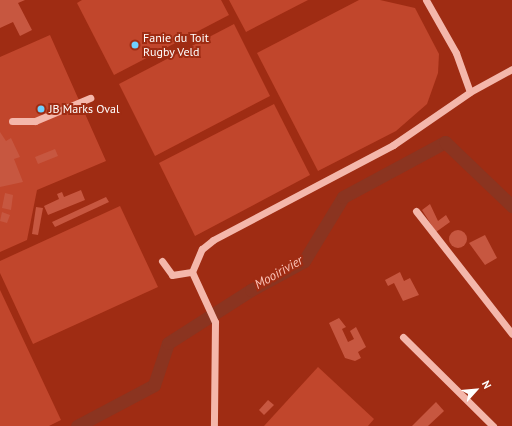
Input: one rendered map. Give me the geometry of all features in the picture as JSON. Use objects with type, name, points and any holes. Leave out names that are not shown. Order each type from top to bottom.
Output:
[{"type":"street","points":[[426,0],[456,53],[470,92]]},
{"type":"street","points":[[214,426],[215,322],[192,272],[202,249],[213,240],[393,145],[470,92],[512,69]]},
{"type":"street","points":[[12,121],[35,122],[90,98]]},
{"type":"street","points":[[416,211],[512,334]]},
{"type":"street","points":[[162,261],[172,275],[192,272]]},
{"type":"street","points":[[403,337],[493,426]]},
{"type":"shaded area","name":"Fanie du Toit Rugby Veld","points":[[82,0],[221,0],[229,15],[114,75],[77,3]]},
{"type":"shaded area","points":[[229,0],[308,0],[246,32]]},
{"type":"shaded area","points":[[359,0],[380,0],[415,8],[439,54],[438,73],[427,104],[396,131],[318,171],[257,53]]},
{"type":"shaded area","points":[[234,24],[270,96],[155,156],[119,84]]},
{"type":"shaded area","name":"JB Marks Oval","points":[[50,35],[106,161],[37,190],[27,240],[0,252],[0,57]]},
{"type":"shaded area","points":[[274,104],[310,175],[195,236],[159,163]]},
{"type":"shaded area","points":[[120,206],[158,287],[33,344],[0,273],[0,261]]},
{"type":"shaded area","points":[[0,290],[61,420],[49,426],[0,426]]},
{"type":"shaded area","points":[[318,367],[374,419],[368,426],[264,426]]},
{"type":"building","points":[[0,0],[25,0],[18,3],[32,30],[20,36],[13,22],[0,28]]},
{"type":"building","points":[[0,132],[6,141],[11,138],[20,157],[14,159],[23,182],[0,187]]},
{"type":"building","points":[[55,149],[58,156],[38,164],[35,157]]},
{"type":"building","points":[[81,190],[85,200],[48,215],[44,206],[59,199],[57,194],[62,192],[64,197]]},
{"type":"building","points":[[5,193],[13,195],[11,210],[2,208]]},
{"type":"building","points":[[106,197],[109,202],[55,227],[52,222]]},
{"type":"building","points":[[430,204],[438,221],[446,215],[450,222],[436,232],[422,210]]},
{"type":"building","points":[[36,207],[43,208],[38,235],[32,234]]},
{"type":"building","points":[[2,212],[10,215],[7,223],[0,221]]},
{"type":"building","points":[[458,230],[464,233],[467,239],[464,245],[458,248],[452,245],[449,239],[452,233]]},
{"type":"building","points":[[485,235],[497,258],[485,265],[469,243]]},
{"type":"building","points":[[400,272],[404,281],[410,278],[419,295],[403,301],[394,283],[388,286],[385,280]]},
{"type":"building","points":[[339,318],[346,327],[342,329],[348,342],[354,339],[350,331],[356,327],[366,347],[358,352],[361,358],[355,361],[345,358],[329,323]]},
{"type":"building","points":[[268,400],[274,405],[264,415],[259,410]]},
{"type":"building","points":[[436,402],[444,411],[428,426],[412,426]]},
{"type":"waterway","name":"Mooirivier","points":[[77,426],[154,385],[168,343],[251,290],[304,261],[343,197],[445,142],[512,206]]},
{"type":"place","name":"Fanie du Toit Rugby Veld","points":[[135,45]]},
{"type":"place","name":"JB Marks Oval","points":[[41,109]]}]
